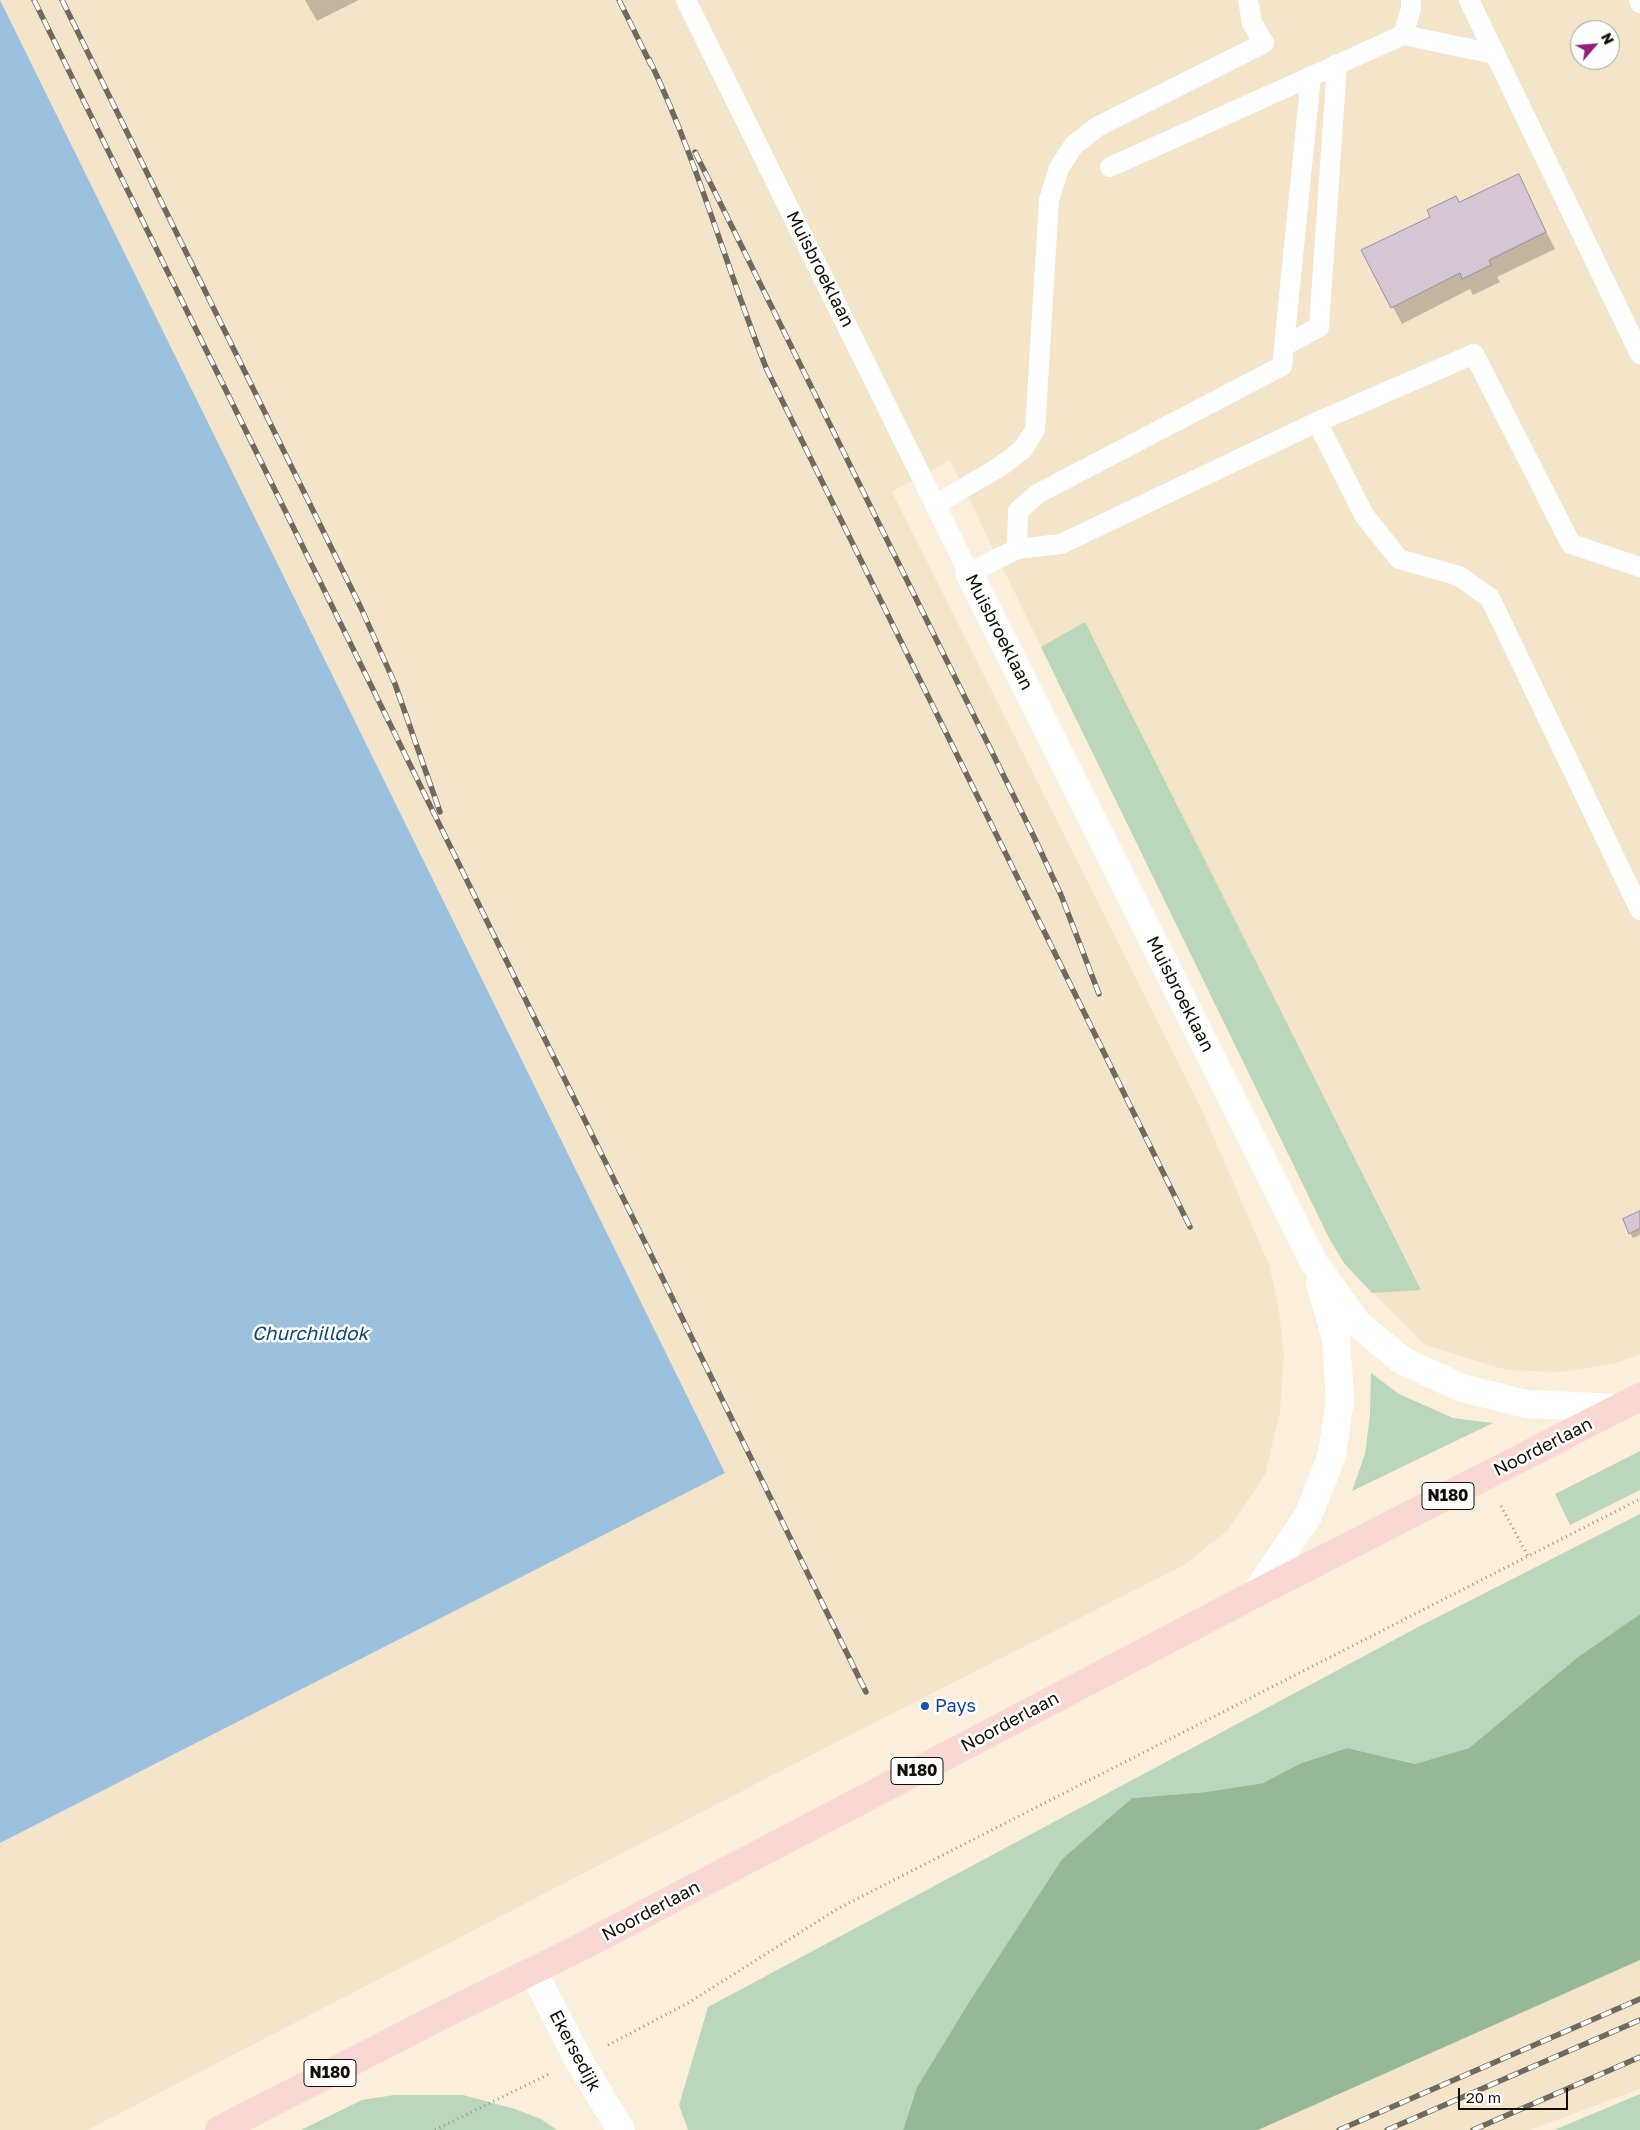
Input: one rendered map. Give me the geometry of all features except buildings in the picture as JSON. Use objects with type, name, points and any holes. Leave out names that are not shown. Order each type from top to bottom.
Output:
[{"type":"main road","name":"Noorderlaan","points":[[219,2130],[533,1971],[1255,1594],[1629,1403]]},
{"type":"street","name":"Muisbroeklaan","points":[[969,573],[1314,1263],[1358,1324],[1403,1361],[1462,1388],[1526,1404],[1629,1403]]},
{"type":"street","name":"Muisbroeklaan","points":[[1255,1594],[1308,1516],[1332,1455],[1340,1400],[1336,1338],[1314,1263]]},
{"type":"street","name":"Ekersedijk","points":[[533,1971],[578,2059],[621,2130]]},
{"type":"lane","name":"Muisbroeklaan","points":[[686,0],[969,573]]},
{"type":"lane","points":[[936,505],[1001,466],[1023,449],[1035,430],[1048,200],[1059,168],[1074,145],[1097,127],[1264,43],[1252,23],[1248,0]]},
{"type":"lane","points":[[1403,35],[1411,9],[1411,0]]},
{"type":"lane","points":[[1469,0],[1640,354]]},
{"type":"lane","points":[[1110,167],[1403,35],[1495,54]]},
{"type":"lane","points":[[1284,346],[1319,327],[1337,64]]},
{"type":"lane","points":[[1017,549],[1018,512],[1037,494],[1282,366],[1310,76]]},
{"type":"lane","points":[[969,573],[1017,549],[1061,544],[1317,422],[1474,354],[1571,544],[1640,568]]},
{"type":"lane","points":[[1317,422],[1364,515],[1399,559],[1458,576],[1490,598],[1640,910]]},
{"type":"path","points":[[1485,1476],[1528,1556]]},
{"type":"path","points":[[629,2034],[688,2004],[839,1908],[1640,1499]]},
{"type":"path","points":[[435,2130],[520,2089]]},
{"type":"shaded area","points":[[0,0],[1640,0],[1640,1354],[1616,1363],[1561,1372],[1506,1370],[1425,1345],[1344,1263],[1330,1240],[950,460],[892,492],[1201,1108],[1269,1265],[1278,1304],[1284,1354],[1280,1412],[1265,1475],[1227,1531],[1184,1565],[858,1731],[88,2130],[0,2130],[0,1843],[725,1473]]},
{"type":"shaded area","points":[[1640,1960],[1640,2089],[1530,2130],[1258,2130]]},
{"type":"green space","points":[[1085,622],[1421,1290],[1372,1293],[1344,1263],[1330,1240],[1041,647]]},
{"type":"green space","points":[[1371,1373],[1399,1394],[1453,1418],[1493,1423],[1352,1491],[1365,1454],[1370,1415]]},
{"type":"green space","points":[[1640,1451],[1640,1490],[1570,1525],[1555,1494]]},
{"type":"green space","points":[[1640,1514],[1640,1614],[1578,1657],[1469,1748],[1415,1764],[1347,1748],[1299,1764],[1263,1783],[1206,1792],[1132,1798],[1062,1859],[969,2002],[917,2087],[903,2130],[688,2130],[679,2105],[708,2007],[1422,1625]]},
{"type":"green space","points":[[1640,1614],[1640,1960],[1258,2130],[903,2130],[917,2087],[969,2002],[1062,1859],[1132,1798],[1206,1792],[1263,1783],[1299,1764],[1347,1748],[1415,1764],[1469,1748],[1578,1657]]},
{"type":"green space","points":[[1640,2094],[1640,2130],[1554,2130]]},
{"type":"green space","points":[[394,2095],[463,2095],[515,2109],[541,2119],[557,2130],[301,2130],[362,2100]]},
{"type":"water","name":"Churchilldok","points":[[0,0],[725,1473],[0,1843]]},
{"type":"railway","points":[[34,0],[866,1692]]},
{"type":"railway","points":[[62,0],[361,608],[395,684],[440,812]]},
{"type":"railway","points":[[619,0],[651,65]]},
{"type":"railway","points":[[649,59],[697,174],[767,370],[1190,1227]]},
{"type":"railway","points":[[695,152],[1035,839],[1061,895],[1099,994]]},
{"type":"railway","points":[[1339,2130],[1640,1999]]},
{"type":"railway","points":[[1387,2130],[1640,2020]]},
{"type":"railway","points":[[1473,2130],[1640,2057]]},
{"type":"place","name":"Pays","points":[[925,1706]]}]
